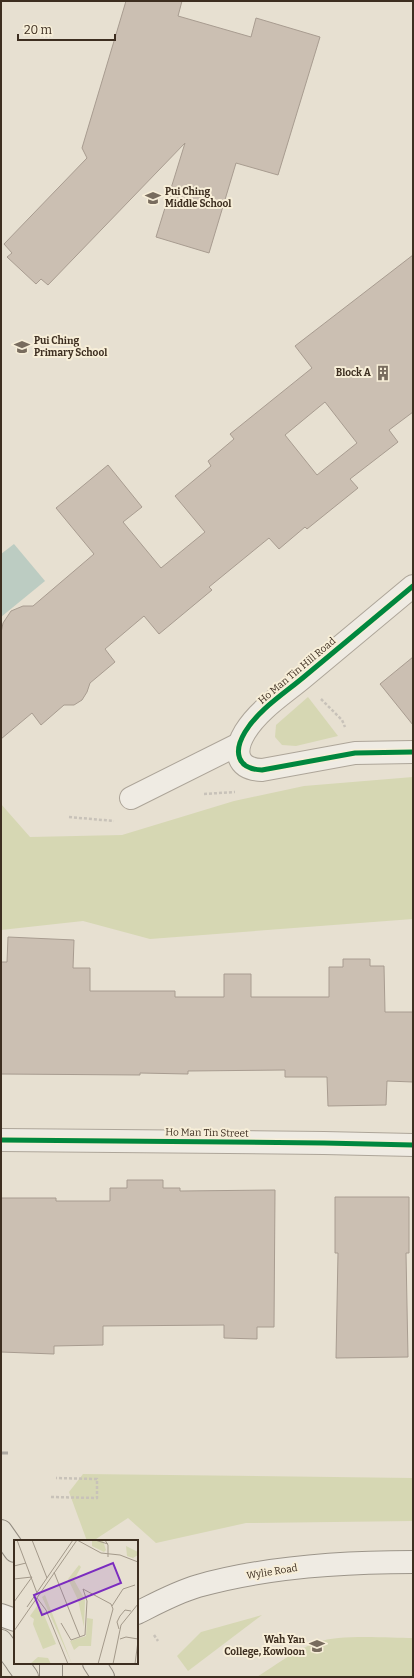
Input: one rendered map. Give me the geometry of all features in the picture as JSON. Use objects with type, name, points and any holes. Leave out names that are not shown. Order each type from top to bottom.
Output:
[{"type":"main road","points":[[1,1531],[14,1550]]},
{"type":"main road","points":[[1,1641],[14,1659]]},
{"type":"main road","points":[[18,1664],[27,1677]]},
{"type":"main road","points":[[50,1677],[51,1664]]},
{"type":"main road","points":[[95,1664],[103,1677]]},
{"type":"street","name":"Ho Man Tin Hill Road","points":[[239,744],[245,732],[255,720],[301,679],[413,586]]},
{"type":"street","points":[[131,798],[239,744],[241,761],[244,766],[250,769],[262,770],[355,753],[413,752]]},
{"type":"street","name":"Ho Man Tin Street","points":[[1,1140],[310,1142],[413,1145]]},
{"type":"street","name":"Wylie Road","points":[[138,1612],[164,1599],[198,1586],[230,1579],[300,1567],[368,1562],[413,1562]]},
{"type":"street","points":[[1,1615],[14,1620]]},
{"type":"path","points":[[301,679],[342,720],[355,753]]},
{"type":"path","points":[[51,1497],[97,1498],[97,1479],[56,1478]]},
{"type":"green space","points":[[308,697],[338,736],[296,746],[282,745],[275,737],[276,725]]},
{"type":"green space","points":[[413,777],[413,919],[150,939],[83,921],[1,930],[1,804],[30,837],[122,835],[234,801],[304,786]]},
{"type":"green space","points":[[83,1474],[413,1478],[413,1521],[246,1523],[156,1543],[128,1518],[95,1540],[87,1540],[69,1492]]},
{"type":"green space","points":[[262,1615],[188,1671],[177,1656],[201,1632]]},
{"type":"green space","points":[[351,1637],[413,1638],[413,1677],[257,1677],[286,1658],[318,1642]]},
{"type":"shaded area","points":[[14,544],[45,581],[1,617],[1,554]]},
{"type":"building","points":[[126,1],[182,1],[178,16],[251,37],[256,18],[320,37],[278,175],[236,163],[209,253],[156,237],[185,143],[48,285],[41,279],[36,284],[7,257],[12,253],[4,244],[87,158],[82,148]]},
{"type":"building","points":[[413,255],[413,412],[389,430],[398,442],[350,479],[358,488],[307,529],[305,527],[279,549],[269,538],[209,587],[212,590],[159,634],[144,616],[105,649],[115,662],[90,683],[82,700],[74,705],[64,705],[41,725],[32,713],[1,739],[1,633],[3,623],[11,611],[23,606],[33,606],[94,554],[56,508],[108,465],[142,507],[123,522],[161,568],[205,532],[175,496],[211,466],[208,461],[234,439],[230,434],[312,368],[295,346]],"holes":[[[325,402],[357,443],[317,475],[285,435]]]},
{"type":"building","points":[[413,657],[413,725],[380,684]]},
{"type":"building","points":[[8,937],[74,940],[73,968],[90,968],[90,991],[175,991],[175,997],[224,997],[224,974],[251,974],[251,997],[329,997],[329,967],[343,967],[343,959],[370,959],[370,966],[384,966],[385,1012],[413,1012],[413,1082],[387,1081],[386,1105],[328,1106],[327,1077],[285,1077],[285,1070],[188,1071],[188,1074],[140,1073],[140,1075],[1,1074],[1,962],[7,962]]},
{"type":"building","points":[[127,1180],[163,1180],[163,1188],[180,1188],[180,1191],[275,1190],[274,1327],[257,1327],[257,1339],[224,1338],[224,1325],[103,1326],[103,1345],[54,1346],[54,1354],[1,1352],[1,1198],[56,1198],[56,1201],[110,1201],[110,1188],[127,1188]]},
{"type":"building","points":[[335,1197],[409,1197],[409,1253],[406,1253],[408,1357],[336,1358],[338,1253],[335,1253]]},
{"type":"railway","points":[[1,1453],[13,1453]]},
{"type":"cycle path","points":[[413,586],[257,716],[241,739],[239,753],[242,763],[254,769],[262,770],[355,753],[413,752]]},
{"type":"cycle path","points":[[1,1140],[413,1145]]},
{"type":"place","name":"Pui Ching Middle School","points":[[153,198]]},
{"type":"place","name":"Pui Ching Primary School","points":[[22,347]]},
{"type":"place","name":"Block A","points":[[383,373]]},
{"type":"place","name":"Wah Yan College, Kowloon","points":[[317,1646]]}]
